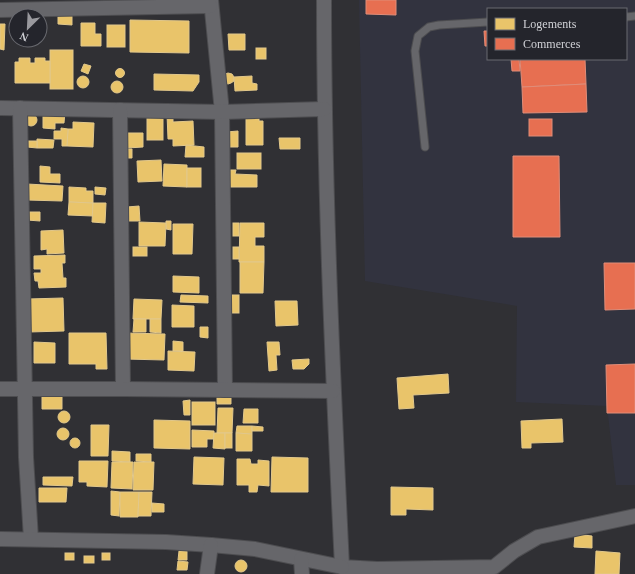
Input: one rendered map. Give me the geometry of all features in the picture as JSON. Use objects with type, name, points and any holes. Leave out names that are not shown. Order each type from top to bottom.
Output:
[{"type":"street","points":[[324,0],[324,109],[342,567]]},
{"type":"street","points":[[0,10],[210,3],[222,112],[226,390]]},
{"type":"street","points":[[0,108],[222,112],[324,109]]},
{"type":"street","points":[[20,108],[26,457],[31,539]]},
{"type":"street","points":[[120,110],[123,389]]},
{"type":"street","points":[[0,389],[334,391]]},
{"type":"street","points":[[0,539],[166,542],[211,545],[255,549],[342,567],[377,569],[494,567],[514,551],[538,537],[635,516]]},
{"type":"street","points":[[207,574],[211,545]]},
{"type":"street","points":[[301,559],[302,574]]},
{"type":"lane","points":[[425,147],[414,51],[418,36],[429,27],[487,22]]},
{"type":"shaded area","points":[[359,0],[635,0],[635,485],[616,485],[607,406],[516,402],[517,306],[365,281]]},
{"type":"building: Logements","points":[[58,14],[72,14],[72,25],[58,24]]},
{"type":"building: Logements","points":[[130,20],[189,21],[189,53],[130,52]]},
{"type":"building: Logements","points":[[81,23],[95,23],[95,34],[101,34],[101,46],[81,46]]},
{"type":"building: Logements","points":[[0,24],[5,24],[4,50],[0,49]]},
{"type":"building: Logements","points":[[107,25],[125,25],[125,47],[107,47]]},
{"type":"building: Logements","points":[[228,34],[245,34],[245,50],[229,50]]},
{"type":"building: Logements","points":[[256,48],[266,48],[266,59],[256,59]]},
{"type":"building: Logements","points":[[50,50],[73,50],[73,89],[50,89]]},
{"type":"building: Logements","points":[[19,58],[30,58],[30,63],[35,63],[35,58],[45,58],[45,61],[50,61],[50,83],[15,83],[15,62],[19,62]]},
{"type":"building: Logements","points":[[84,64],[91,66],[88,74],[81,71]]},
{"type":"building: Logements","points":[[118,69],[122,69],[124,73],[122,77],[118,77],[116,75],[116,71]]},
{"type":"building: Logements","points":[[154,74],[199,75],[199,82],[193,91],[154,90]]},
{"type":"building: Logements","points":[[225,74],[232,74],[234,81],[228,84],[225,83]]},
{"type":"building: Logements","points":[[85,76],[88,77],[88,87],[81,88],[78,87],[77,80],[78,77]]},
{"type":"building: Logements","points":[[252,76],[252,83],[257,84],[257,90],[235,91],[234,77]]},
{"type":"building: Logements","points":[[117,81],[121,83],[123,87],[121,91],[117,93],[113,91],[111,87],[113,83]]},
{"type":"building: Logements","points":[[43,110],[65,111],[64,123],[55,123],[55,129],[43,128]]},
{"type":"building: Logements","points":[[29,114],[33,114],[37,120],[33,126],[29,126],[25,122],[25,118]]},
{"type":"building: Logements","points":[[167,114],[173,114],[173,122],[193,121],[194,145],[173,146],[173,139],[168,139]]},
{"type":"building: Logements","points":[[246,114],[259,114],[259,121],[263,121],[263,145],[246,145]]},
{"type":"building: Logements","points":[[147,116],[163,116],[163,140],[147,140]]},
{"type":"building: Logements","points":[[73,122],[94,123],[93,147],[67,146],[68,129],[73,129]]},
{"type":"building: Logements","points":[[61,128],[68,129],[67,146],[62,146],[62,139],[54,139],[54,131],[61,131]]},
{"type":"building: Logements","points":[[238,131],[238,147],[226,147],[226,132]]},
{"type":"building: Logements","points":[[127,133],[143,133],[143,147],[127,148]]},
{"type":"building: Logements","points":[[279,138],[300,138],[300,149],[280,149]]},
{"type":"building: Logements","points":[[37,139],[54,140],[53,148],[37,148]]},
{"type":"building: Logements","points":[[27,141],[37,141],[37,148],[27,147]]},
{"type":"building: Logements","points":[[186,145],[204,147],[204,157],[185,157]]},
{"type":"building: Logements","points":[[124,149],[132,149],[132,158],[125,158]]},
{"type":"building: Logements","points":[[237,153],[261,153],[261,169],[237,169]]},
{"type":"building: Logements","points":[[161,160],[162,181],[138,182],[137,161]]},
{"type":"building: Logements","points":[[164,164],[187,165],[187,187],[163,186]]},
{"type":"building: Logements","points":[[40,166],[50,167],[50,174],[60,174],[60,183],[40,182]]},
{"type":"building: Logements","points":[[187,168],[201,168],[201,187],[187,187]]},
{"type":"building: Logements","points":[[225,170],[236,170],[235,174],[257,175],[257,187],[225,187]]},
{"type":"building: Logements","points":[[27,184],[63,186],[62,201],[27,200]]},
{"type":"building: Logements","points":[[69,187],[86,188],[86,191],[93,191],[93,203],[69,202]]},
{"type":"building: Logements","points":[[95,187],[106,188],[105,195],[95,194]]},
{"type":"building: Logements","points":[[69,202],[93,203],[93,216],[68,215]]},
{"type":"building: Logements","points":[[93,203],[106,203],[105,223],[92,222]]},
{"type":"building: Logements","points":[[139,206],[140,221],[127,221],[127,207]]},
{"type":"building: Logements","points":[[27,212],[40,212],[40,221],[27,220]]},
{"type":"building: Logements","points":[[166,221],[171,221],[171,230],[166,229]]},
{"type":"building: Logements","points":[[139,222],[166,223],[165,246],[139,246]]},
{"type":"building: Logements","points":[[233,223],[239,223],[239,236],[233,236]]},
{"type":"building: Logements","points":[[240,223],[264,223],[264,237],[255,237],[255,246],[264,246],[264,262],[239,262]]},
{"type":"building: Logements","points":[[173,224],[193,224],[192,254],[173,254]]},
{"type":"building: Logements","points":[[63,230],[64,253],[47,254],[47,249],[41,250],[41,231]]},
{"type":"building: Logements","points":[[133,247],[147,247],[147,256],[133,256]]},
{"type":"building: Logements","points":[[233,247],[239,247],[239,259],[233,259]]},
{"type":"building: Logements","points":[[65,255],[65,263],[62,263],[63,278],[66,278],[66,287],[39,288],[38,281],[35,281],[34,273],[41,273],[41,269],[34,269],[34,256]]},
{"type":"building: Logements","points":[[240,262],[264,262],[263,293],[240,293]]},
{"type":"building: Logements","points":[[173,276],[199,277],[199,293],[173,292]]},
{"type":"building: Logements","points":[[181,295],[208,296],[208,303],[180,302]]},
{"type":"building: Logements","points":[[229,295],[239,295],[239,313],[229,313]]},
{"type":"building: Logements","points":[[63,298],[64,331],[29,332],[28,299]]},
{"type":"building: Logements","points":[[134,299],[162,300],[161,319],[133,319]]},
{"type":"building: Logements","points":[[275,301],[297,301],[298,325],[276,326]]},
{"type":"building: Logements","points":[[172,305],[194,306],[194,327],[172,327]]},
{"type":"building: Logements","points":[[134,319],[146,319],[146,332],[133,332]]},
{"type":"building: Logements","points":[[150,319],[161,319],[161,333],[150,332]]},
{"type":"building: Logements","points":[[200,327],[208,327],[208,338],[200,337]]},
{"type":"building: Logements","points":[[69,333],[106,333],[107,369],[96,369],[96,364],[69,364]]},
{"type":"building: Logements","points":[[126,333],[165,334],[164,360],[125,359]]},
{"type":"building: Logements","points":[[173,341],[183,342],[183,351],[173,351]]},
{"type":"building: Logements","points":[[34,342],[55,343],[55,363],[34,363]]},
{"type":"building: Logements","points":[[267,342],[279,342],[280,355],[276,355],[277,370],[269,371]]},
{"type":"building: Logements","points":[[168,351],[195,352],[194,371],[168,370]]},
{"type":"building: Logements","points":[[309,359],[309,364],[304,369],[293,369],[292,360]]},
{"type":"building: Logements","points":[[448,374],[449,393],[413,395],[414,408],[399,409],[397,378]]},
{"type":"building: Logements","points":[[217,392],[231,393],[231,404],[217,404]]},
{"type":"building: Logements","points":[[42,394],[62,395],[62,409],[42,409]]},
{"type":"building: Logements","points":[[190,400],[190,415],[184,415],[183,401]]},
{"type":"building: Logements","points":[[192,402],[215,402],[215,425],[192,425]]},
{"type":"building: Logements","points":[[218,408],[233,408],[232,433],[217,433]]},
{"type":"building: Logements","points":[[244,409],[258,409],[258,423],[243,423]]},
{"type":"building: Logements","points":[[64,411],[68,413],[70,417],[68,421],[64,423],[60,421],[58,417],[60,413]]},
{"type":"building: Logements","points":[[562,419],[563,442],[531,443],[531,448],[522,448],[521,421]]},
{"type":"building: Logements","points":[[154,420],[190,421],[190,449],[154,448]]},
{"type":"building: Logements","points":[[91,425],[109,425],[108,456],[91,456]]},
{"type":"building: Logements","points":[[237,426],[252,426],[252,434],[236,433]]},
{"type":"building: Logements","points":[[252,426],[263,427],[263,431],[252,431]]},
{"type":"building: Logements","points":[[63,428],[67,430],[69,434],[67,438],[63,440],[59,438],[57,434],[59,430]]},
{"type":"building: Logements","points":[[192,430],[214,431],[214,439],[207,439],[207,447],[192,447]]},
{"type":"building: Logements","points":[[214,433],[225,433],[225,449],[213,448]]},
{"type":"building: Logements","points":[[225,433],[232,433],[232,448],[225,448]]},
{"type":"building: Logements","points":[[236,433],[252,434],[252,451],[236,451]]},
{"type":"building: Logements","points":[[73,438],[77,438],[79,439],[79,447],[73,448],[70,445],[70,441]]},
{"type":"building: Logements","points":[[112,451],[130,452],[130,462],[112,461]]},
{"type":"building: Logements","points":[[136,454],[151,454],[151,462],[136,461]]},
{"type":"building: Logements","points":[[194,457],[224,458],[223,485],[193,484]]},
{"type":"building: Logements","points":[[272,457],[308,458],[308,492],[271,492]]},
{"type":"building: Logements","points":[[237,459],[250,459],[251,464],[258,464],[258,460],[269,461],[269,486],[258,485],[257,492],[249,492],[249,485],[237,485]]},
{"type":"building: Logements","points":[[79,461],[108,461],[107,487],[87,486],[87,482],[79,482]]},
{"type":"building: Logements","points":[[112,462],[133,462],[132,489],[111,488]]},
{"type":"building: Logements","points":[[134,462],[154,462],[153,490],[133,490]]},
{"type":"building: Logements","points":[[43,477],[73,477],[72,486],[43,485]]},
{"type":"building: Logements","points":[[391,487],[433,488],[433,510],[406,509],[406,515],[391,515]]},
{"type":"building: Logements","points":[[39,488],[67,488],[66,502],[39,502]]},
{"type":"building: Logements","points":[[111,491],[120,492],[119,516],[111,515]]},
{"type":"building: Logements","points":[[120,492],[139,492],[138,517],[120,517]]},
{"type":"building: Logements","points":[[139,492],[152,492],[151,516],[138,516]]},
{"type":"building: Logements","points":[[152,503],[164,504],[164,512],[152,512]]},
{"type":"building: Logements","points":[[575,534],[592,536],[592,548],[574,547]]},
{"type":"building: Logements","points":[[179,551],[187,551],[187,560],[178,560]]},
{"type":"building: Logements","points":[[596,551],[620,553],[619,574],[595,574]]},
{"type":"building: Logements","points":[[65,553],[74,553],[74,560],[65,560]]},
{"type":"building: Logements","points":[[102,553],[110,553],[110,560],[102,560]]},
{"type":"building: Logements","points":[[84,556],[94,556],[94,563],[84,563]]},
{"type":"building: Logements","points":[[243,560],[246,561],[246,571],[239,572],[236,571],[235,564],[236,561]]},
{"type":"building: Logements","points":[[178,561],[188,562],[187,570],[177,570]]},
{"type":"building: Commerces","points":[[366,0],[396,0],[396,15],[366,14]]},
{"type":"building: Commerces","points":[[484,31],[487,31],[487,46],[485,46]]},
{"type":"building: Commerces","points":[[511,60],[519,60],[520,71],[512,71]]},
{"type":"building: Commerces","points":[[520,60],[585,60],[586,84],[522,87]]},
{"type":"building: Commerces","points":[[586,84],[587,112],[523,113],[522,87]]},
{"type":"building: Commerces","points":[[529,119],[552,119],[552,136],[529,136]]},
{"type":"building: Commerces","points":[[513,156],[559,156],[560,237],[513,237]]},
{"type":"building: Commerces","points":[[604,263],[635,263],[635,309],[605,310]]},
{"type":"building: Commerces","points":[[635,364],[635,413],[607,413],[606,365]]}]
